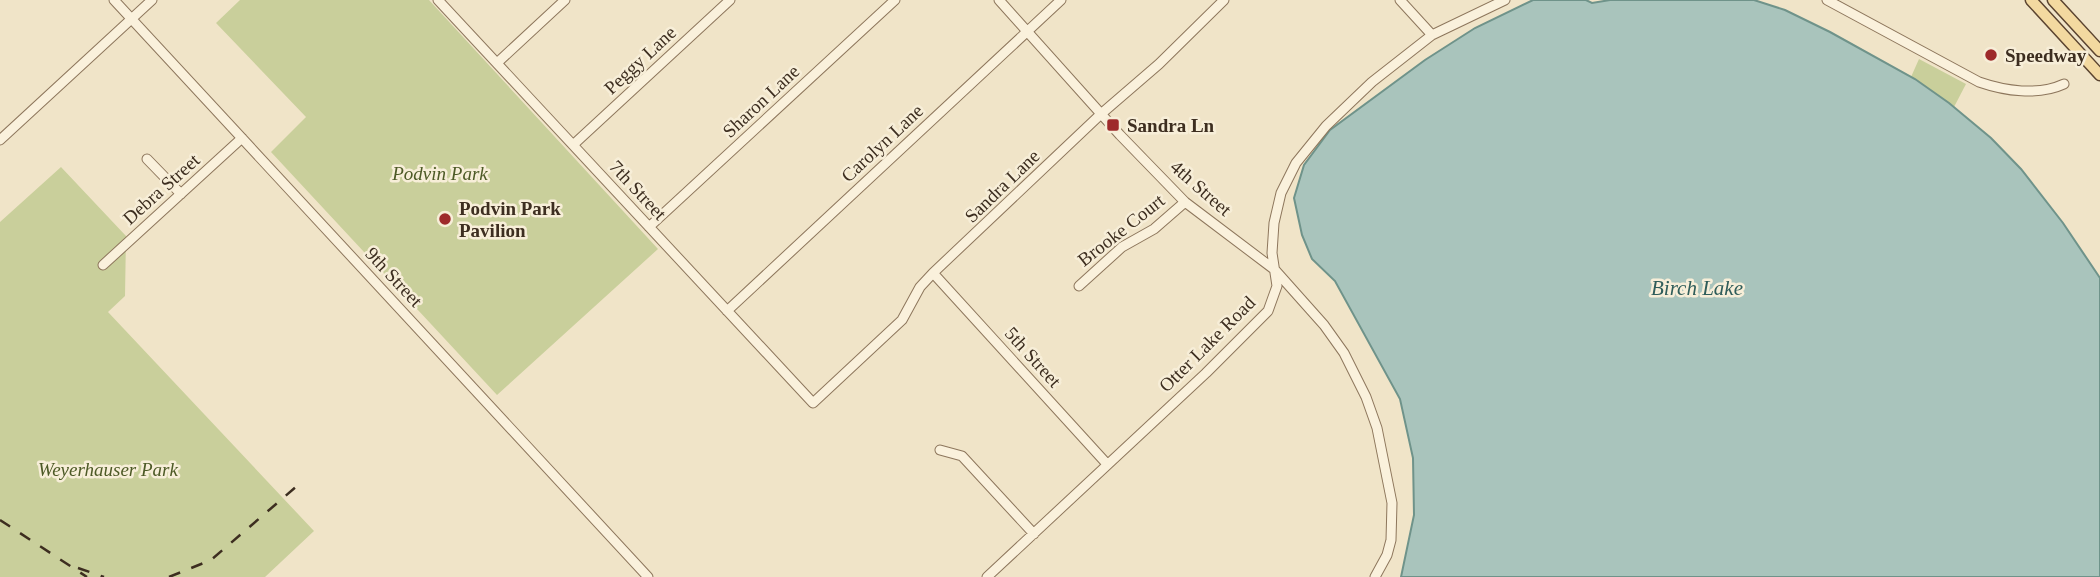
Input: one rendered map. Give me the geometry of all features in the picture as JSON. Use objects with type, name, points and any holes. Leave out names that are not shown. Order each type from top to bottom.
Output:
[{"type":"main road","points":[[2031,0],[2100,75]]},
{"type":"main road","points":[[2053,0],[2100,51]]},
{"type":"street","name":"9th Street","points":[[114,0],[648,577]]},
{"type":"street","points":[[0,140],[152,0]]},
{"type":"street","name":"7th Street","points":[[438,0],[813,403]]},
{"type":"street","points":[[496,63],[565,0]]},
{"type":"street","name":"Peggy Lane","points":[[573,145],[730,0]]},
{"type":"street","name":"Sharon Lane","points":[[649,227],[895,0]]},
{"type":"street","name":"4th Street","points":[[999,0],[1101,114],[1185,202],[1275,270],[1344,353],[1370,405],[1383,452],[1392,509],[1389,548],[1375,577]]},
{"type":"street","name":"Carolyn Lane","points":[[727,311],[1061,0]]},
{"type":"street","name":"Sandra Lane","points":[[813,403],[898,324],[909,311],[920,287],[933,273],[1101,114],[1159,64],[1224,0]]},
{"type":"street","points":[[1400,0],[1432,35]]},
{"type":"street","name":"Otter Lake Road","points":[[986,577],[1260,320],[1273,300],[1277,286],[1272,253],[1274,223],[1281,193],[1296,163],[1340,110],[1404,55],[1432,35],[1505,0]]},
{"type":"street","points":[[1827,0],[1979,82],[2001,88],[2032,91],[2049,90],[2064,84]]},
{"type":"street","name":"Debra Street","points":[[103,265],[242,138]]},
{"type":"street","points":[[147,159],[181,194]]},
{"type":"street","name":"Brooke Court","points":[[1079,286],[1122,247],[1154,229],[1185,202]]},
{"type":"street","name":"5th Street","points":[[933,273],[1107,464]]},
{"type":"street","points":[[940,450],[962,456],[1034,534]]},
{"type":"green space","name":"Podvin Park","points":[[240,0],[429,0],[658,249],[497,395],[271,152],[306,117],[216,23]]},
{"type":"green space","points":[[1919,59],[1966,84],[1954,107],[1911,77]]},
{"type":"green space","name":"Weyerhauser Park","points":[[61,167],[126,236],[125,296],[108,312],[314,531],[265,577],[0,577],[0,222]]},
{"type":"water","name":"Birch Lake","points":[[1533,0],[1586,0],[1592,3],[1610,0],[1754,0],[1785,10],[1830,32],[1915,79],[1991,138],[2021,169],[2063,223],[2100,278],[2100,577],[1401,577],[1414,515],[1413,458],[1400,399],[1335,281],[1312,259],[1302,235],[1294,198],[1304,165],[1330,130],[1425,60],[1475,28]]},
{"type":"railway","points":[[169,577],[211,560],[297,486]]},
{"type":"railway","points":[[0,520],[87,577]]},
{"type":"railway","points":[[78,568],[104,577]]},
{"type":"place","name":"Speedway","points":[[1991,55]]},
{"type":"place","name":"Sandra Ln","points":[[1113,125]]},
{"type":"place","name":"Podvin Park Pavilion","points":[[445,219]]}]
